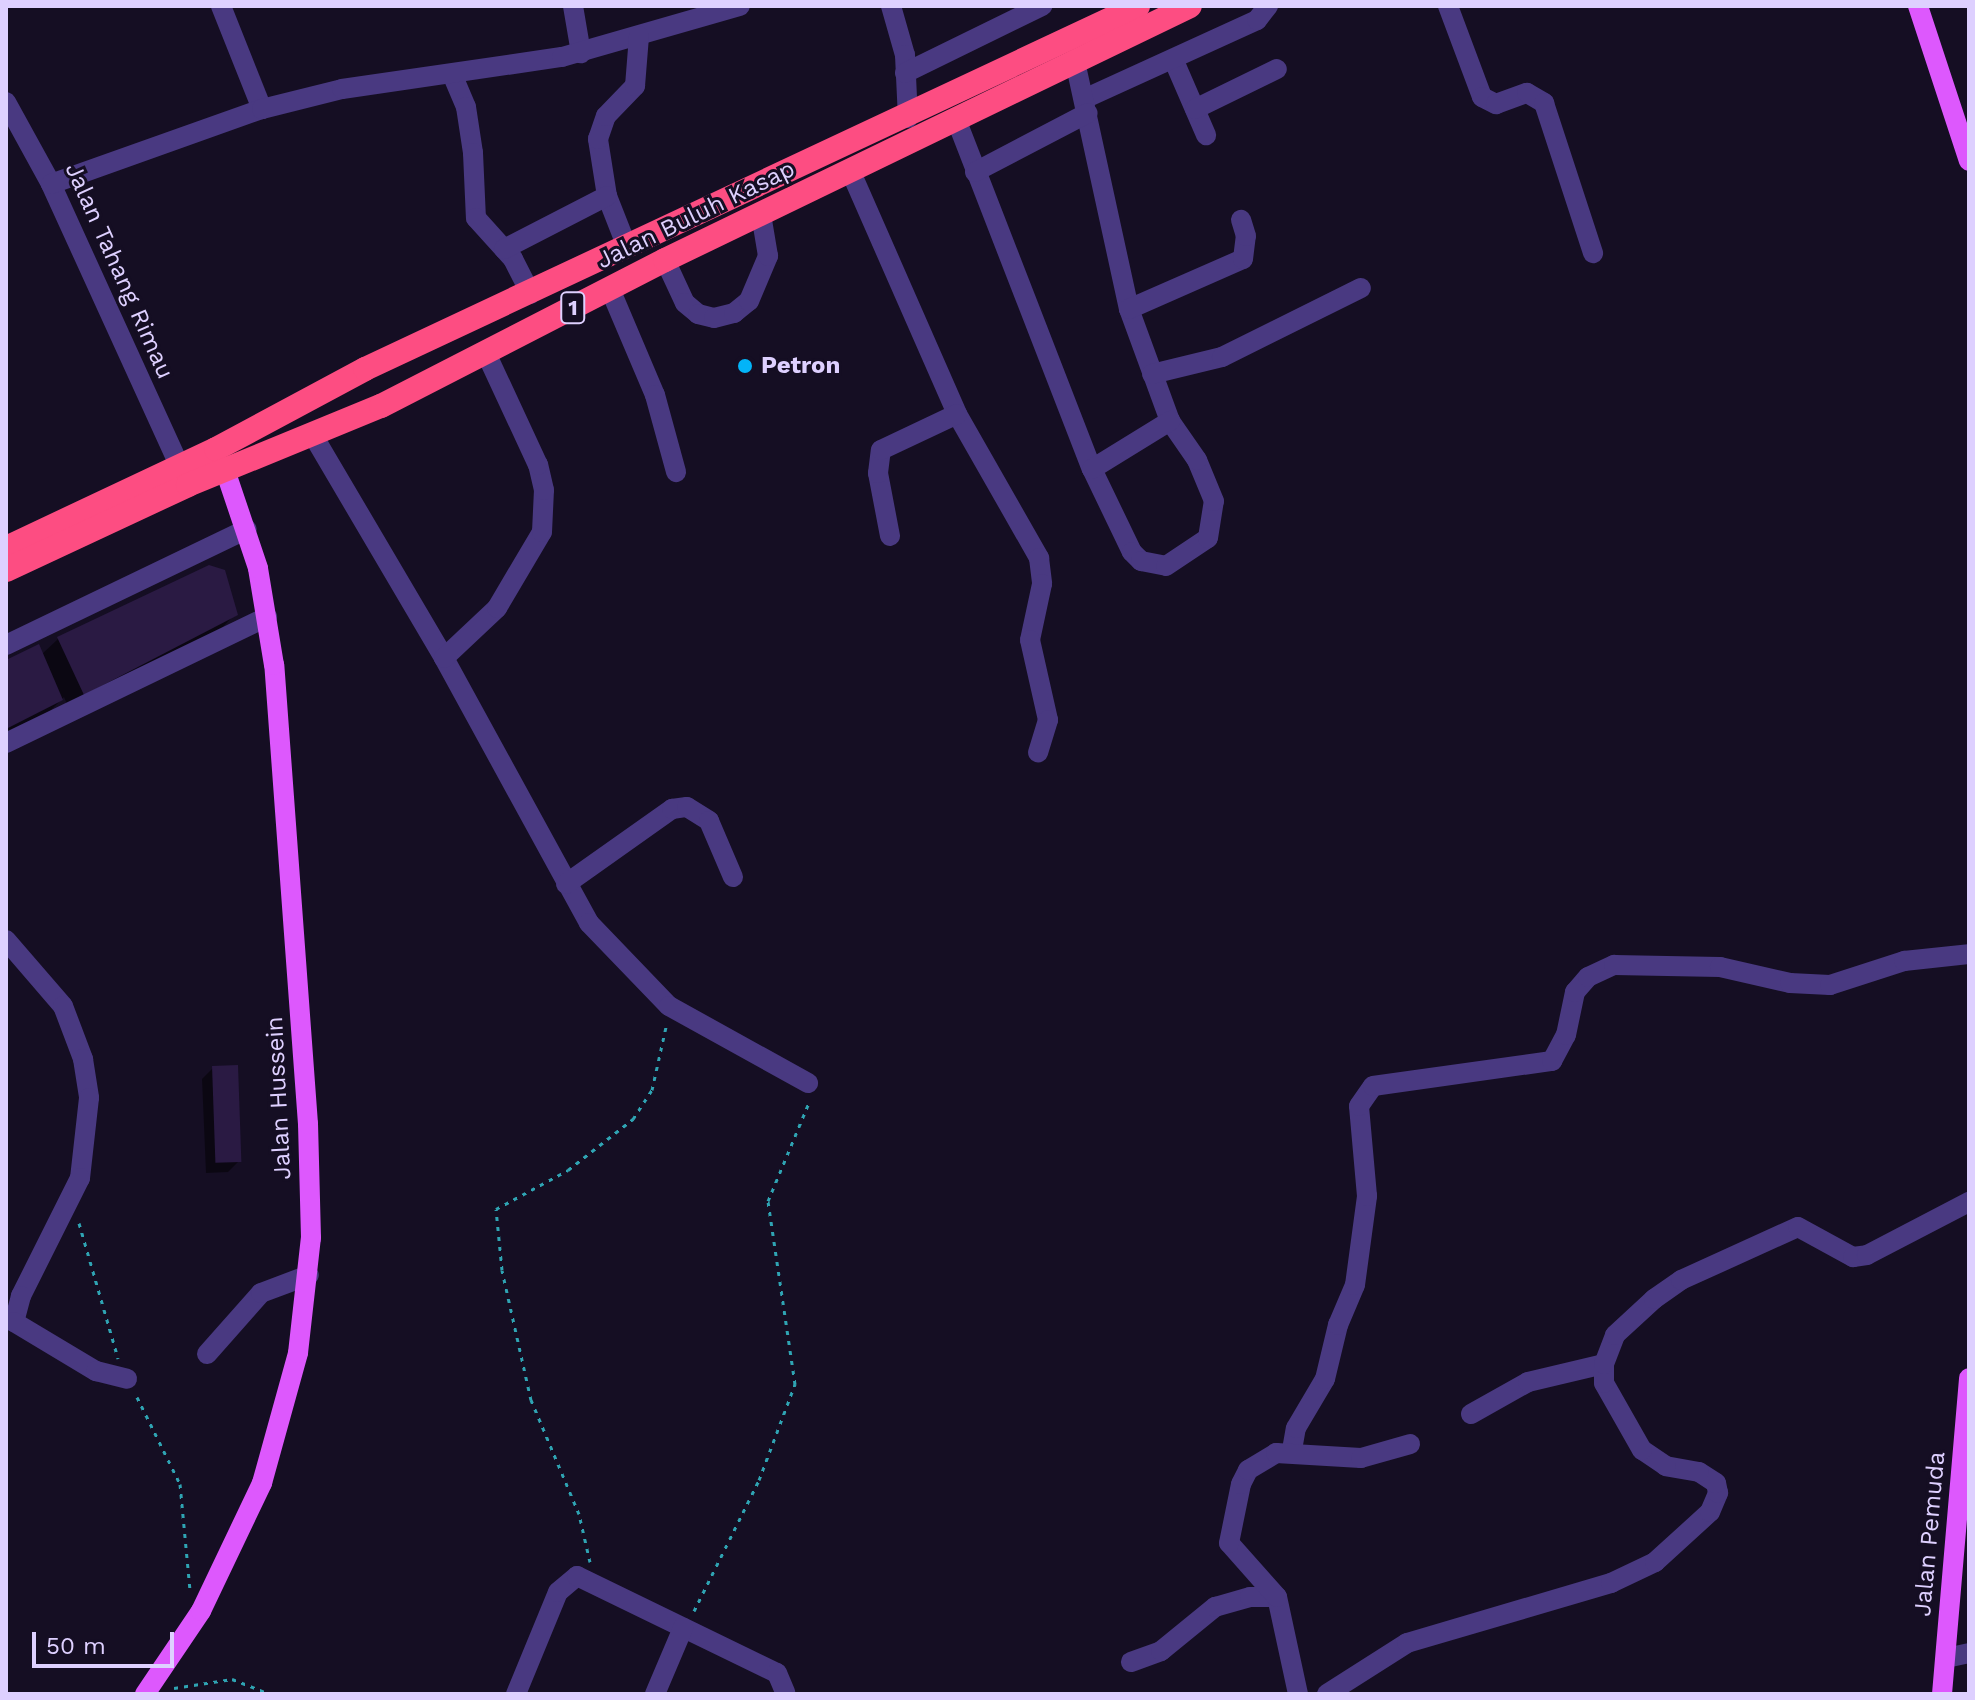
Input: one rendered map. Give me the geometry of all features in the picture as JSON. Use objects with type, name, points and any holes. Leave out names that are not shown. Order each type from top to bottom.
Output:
[{"type":"highway","name":"Jalan Buluh Kasap","points":[[6,548],[179,465],[365,369],[908,118],[1138,6]]},
{"type":"highway","name":"Jalan Buluh Kasap","points":[[6,570],[225,470],[314,437],[381,406],[665,260],[1190,6]]},
{"type":"highway","points":[[365,369],[381,406]]},
{"type":"main road","points":[[1918,6],[1969,161]]},
{"type":"main road","name":"Jalan Hussein","points":[[146,1693],[201,1611],[246,1523],[274,1449],[298,1353],[309,1275],[308,1124],[267,617],[247,529],[225,470]]},
{"type":"main road","name":"Jalan Pemuda","points":[[1942,1694],[1964,1505],[1969,1378]]},
{"type":"street","points":[[221,6],[262,109]]},
{"type":"street","points":[[573,6],[581,53]]},
{"type":"street","points":[[51,184],[262,109],[342,89],[581,53],[740,6]]},
{"type":"street","points":[[891,6],[901,30],[908,118]]},
{"type":"street","points":[[905,73],[1042,6]]},
{"type":"street","points":[[975,172],[1086,106],[1257,20],[1268,6]]},
{"type":"street","points":[[1448,6],[1482,97],[1496,104],[1527,93],[1544,103],[1593,253]]},
{"type":"street","points":[[627,247],[607,196],[598,139],[606,116],[635,86],[639,36]]},
{"type":"street","points":[[1174,61],[1206,135]]},
{"type":"street","points":[[956,119],[1092,469],[1141,561],[1166,566],[1200,548],[1215,519],[1214,501],[1202,470],[1170,421],[1129,309],[1075,62]]},
{"type":"street","points":[[1195,109],[1277,69]]},
{"type":"street","points":[[452,74],[466,107],[473,153],[476,218],[504,249],[531,294]]},
{"type":"street","name":"Jalan Tahang Rimau","points":[[6,102],[51,184],[179,465]]},
{"type":"street","points":[[850,170],[957,414],[1043,572],[1030,640],[1048,720],[1038,752]]},
{"type":"street","points":[[504,249],[607,196]]},
{"type":"street","points":[[665,260],[685,303],[698,314],[714,318],[734,313],[749,301],[768,256],[761,214]]},
{"type":"street","points":[[1129,309],[1243,259],[1246,236],[1241,220]]},
{"type":"street","points":[[1152,374],[1222,357],[1361,288]]},
{"type":"street","points":[[610,289],[655,395],[676,472]]},
{"type":"street","points":[[444,658],[497,608],[542,532],[544,490],[538,465],[486,353]]},
{"type":"street","points":[[890,536],[878,473],[881,450],[957,414]]},
{"type":"street","points":[[1092,469],[1170,421]]},
{"type":"street","points":[[314,437],[444,658],[566,884],[618,959],[669,1006],[808,1083]]},
{"type":"street","points":[[6,645],[247,529]]},
{"type":"street","points":[[6,743],[267,617]]},
{"type":"street","points":[[566,884],[672,809],[687,807],[709,821],[733,877]]},
{"type":"street","points":[[6,940],[63,1006],[88,1075],[87,1139],[73,1196],[21,1296],[14,1322],[18,1330],[96,1371],[127,1379]]},
{"type":"street","points":[[1292,1450],[1296,1428],[1325,1379],[1355,1285],[1367,1196],[1359,1106],[1373,1086],[1552,1061],[1566,1035],[1575,992],[1588,977],[1614,965],[1720,967],[1790,983],[1830,985],[1904,961],[1969,954]]},
{"type":"street","points":[[1327,1694],[1407,1643],[1622,1577],[1655,1562],[1710,1512],[1718,1493],[1716,1483],[1699,1472],[1666,1466],[1642,1450],[1611,1402],[1604,1364],[1615,1335],[1654,1299],[1681,1280],[1787,1231],[1810,1230],[1853,1257],[1969,1202]]},
{"type":"street","points":[[207,1354],[261,1293],[309,1275]]},
{"type":"street","points":[[1471,1414],[1528,1382],[1604,1364]]},
{"type":"street","points":[[1298,1694],[1277,1597],[1238,1555],[1228,1530],[1248,1470],[1268,1456],[1292,1450],[1361,1458],[1410,1444]]},
{"type":"street","points":[[516,1694],[558,1592],[568,1580],[588,1578],[777,1673],[785,1692]]},
{"type":"street","points":[[1131,1662],[1161,1651],[1215,1607],[1250,1597],[1277,1597]]},
{"type":"street","points":[[655,1694],[683,1628]]},
{"type":"street","points":[[1946,1658],[1969,1653]]},
{"type":"path","points":[[588,1578],[591,1565],[582,1523],[531,1400],[502,1270],[496,1209],[568,1170],[633,1119],[657,1074],[669,1006]]},
{"type":"path","points":[[683,1628],[759,1480],[795,1384],[768,1201],[812,1097],[808,1083]]},
{"type":"path","points":[[73,1196],[94,1285],[127,1379],[180,1484],[188,1585],[201,1611]]},
{"type":"path","points":[[146,1693],[232,1679],[270,1694]]},
{"type":"building","points":[[209,565],[225,570],[238,615],[84,695],[57,637]]},
{"type":"building","points":[[39,644],[63,700],[6,729],[6,660]]},
{"type":"building","points":[[238,1065],[241,1162],[215,1163],[212,1066]]},
{"type":"place","name":"Petron","points":[[745,366]]}]
